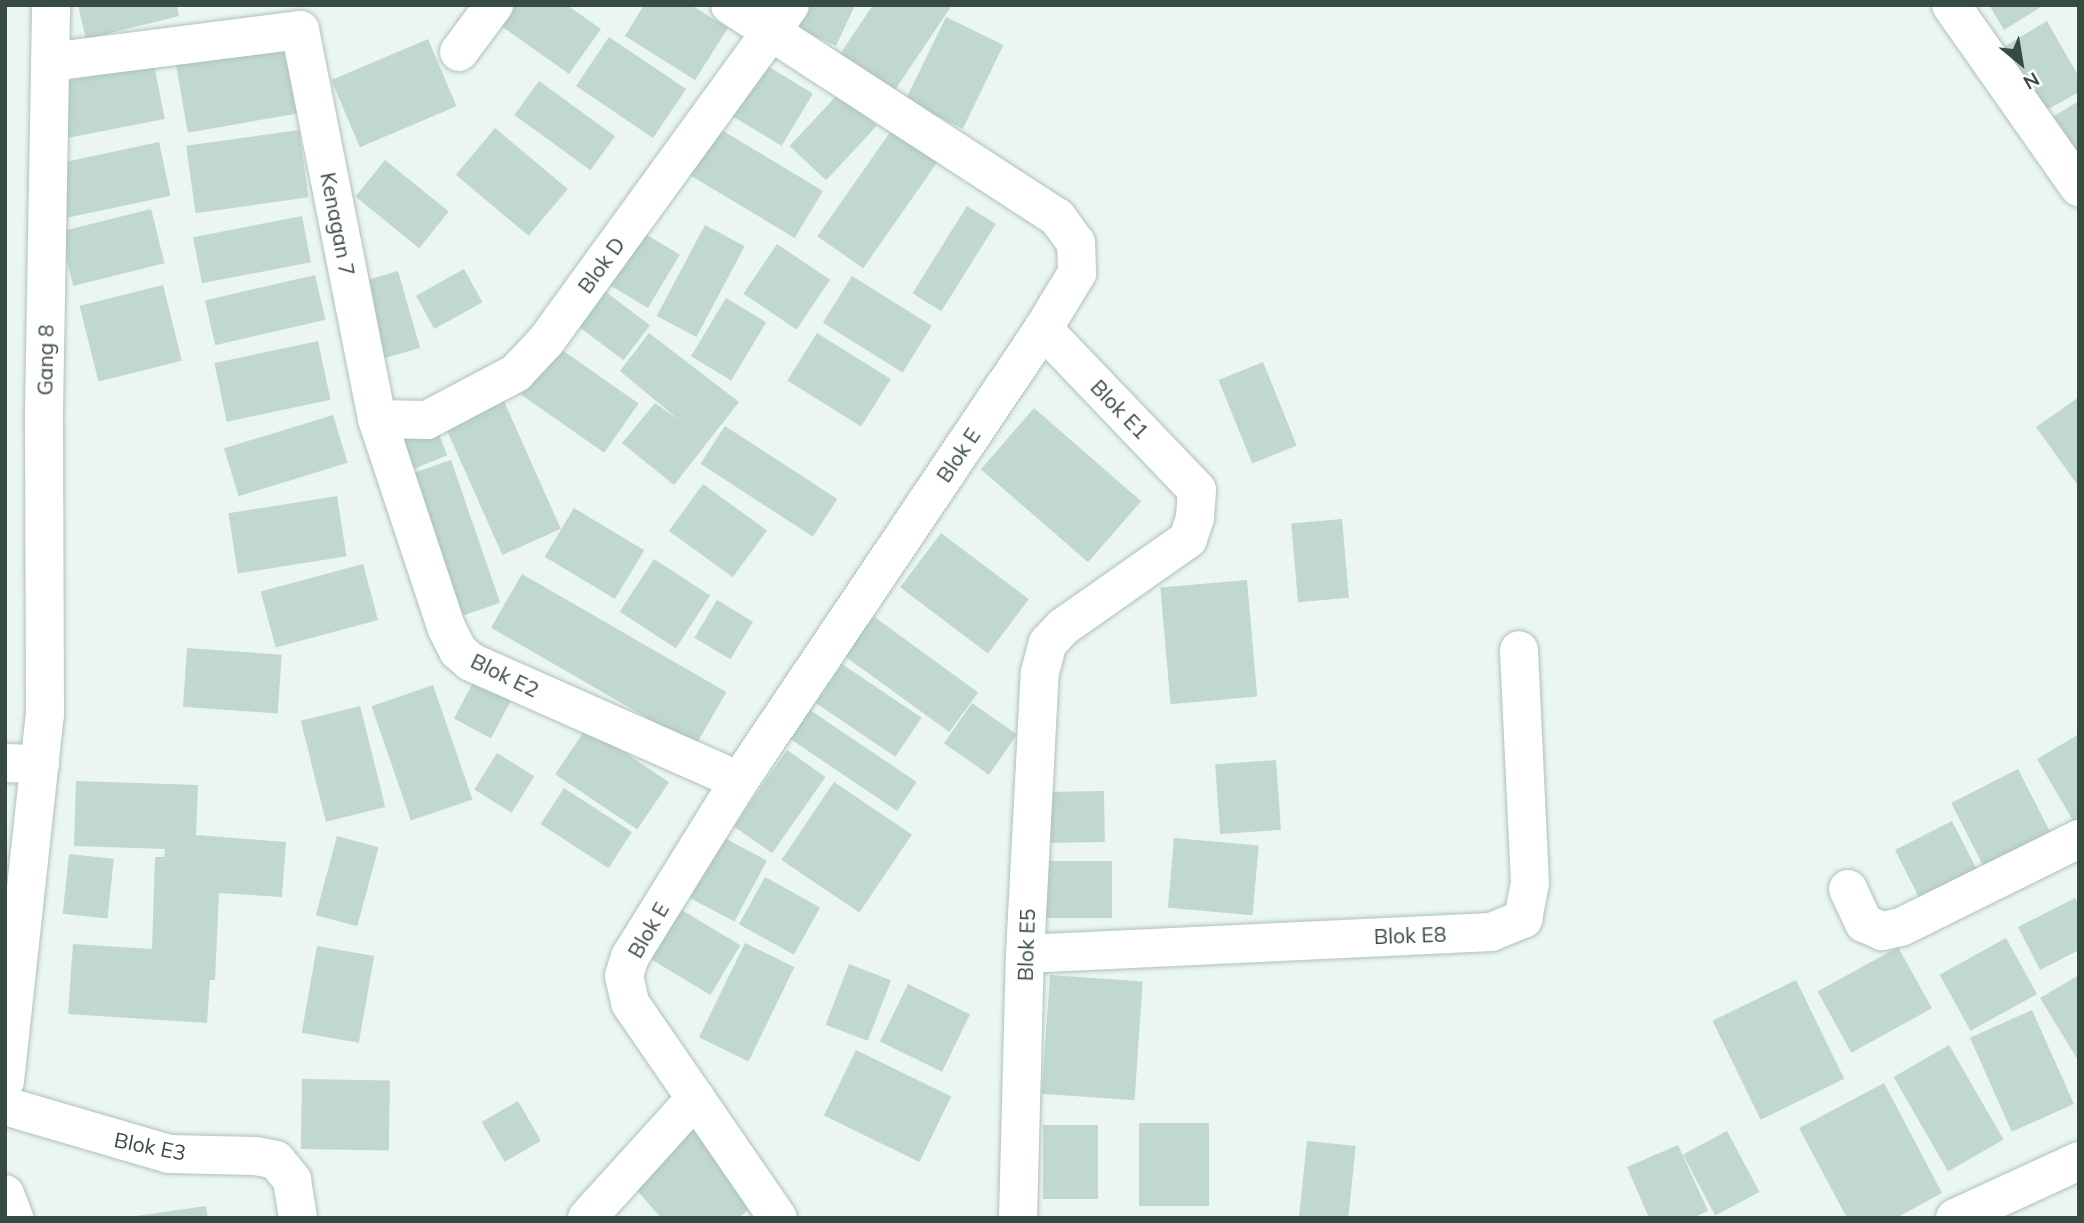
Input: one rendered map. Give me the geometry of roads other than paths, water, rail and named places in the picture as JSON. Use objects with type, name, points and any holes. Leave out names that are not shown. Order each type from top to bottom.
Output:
[{"type":"street","name":"Gang 8","points":[[5,1081],[22,763],[45,715],[44,411],[51,5]]},
{"type":"street","points":[[459,52],[494,5]]},
{"type":"street","name":"Blok E","points":[[696,1098],[630,1003],[624,976],[630,957],[738,780],[1043,329],[1077,273],[1076,243],[1058,217],[781,19],[730,5]]},
{"type":"street","points":[[1951,5],[2079,187]]},
{"type":"street","name":"Blok D","points":[[377,419],[427,420],[516,373],[546,341],[781,19]]},
{"type":"street","name":"Kenagan 7","points":[[50,62],[300,30],[377,419]]},
{"type":"street","name":"Blok E1","points":[[1043,329],[1197,490]]},
{"type":"street","name":"Blok E2","points":[[377,419],[447,629],[458,651],[471,662],[738,780]]},
{"type":"street","name":"Blok E5","points":[[1018,1218],[1025,954],[1040,672],[1048,643],[1063,626],[1188,539],[1195,518],[1197,490]]},
{"type":"street","name":"Blok E8","points":[[1025,954],[1491,932],[1523,919],[1530,884],[1519,650]]},
{"type":"street","points":[[1848,889],[1864,923],[1882,932],[1901,928],[2079,839]]},
{"type":"street","points":[[587,1218],[696,1098],[778,1218]]},
{"type":"street","name":"Blok E3","points":[[5,1106],[169,1154],[256,1156],[276,1160],[292,1180],[298,1218]]},
{"type":"street","points":[[1955,1218],[2079,1161]]},
{"type":"street","points":[[5,1194],[15,1218]]}]
